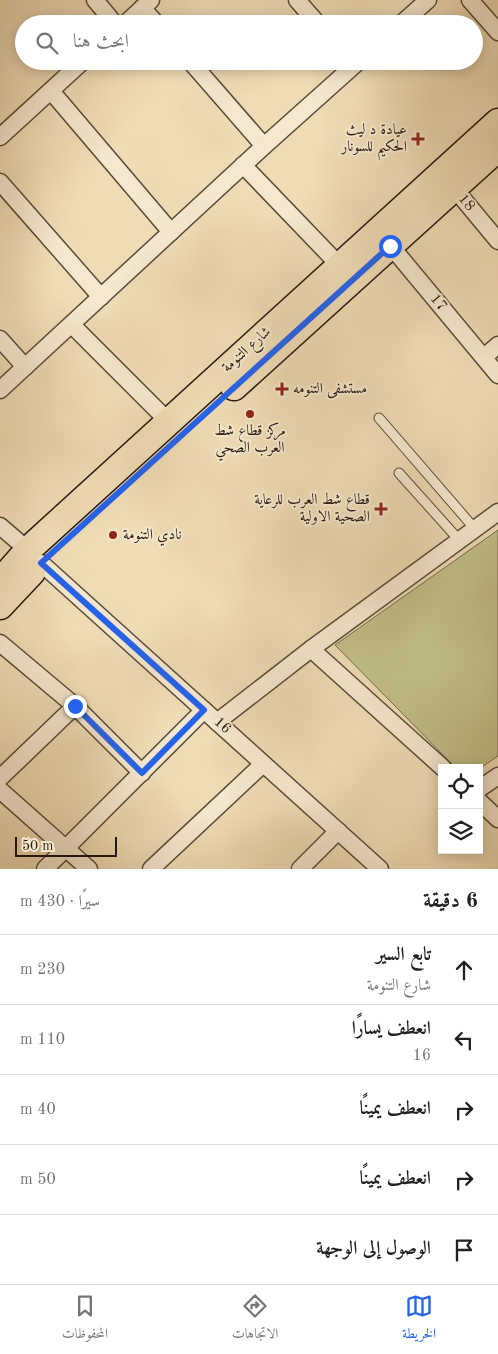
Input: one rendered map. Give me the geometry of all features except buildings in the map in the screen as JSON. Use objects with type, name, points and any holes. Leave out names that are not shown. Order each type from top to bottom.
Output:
[{"type":"main road","name":"شارع التنومة","points":[[0,582],[34,556],[384,238],[498,122]]},
{"type":"main road","name":"شارع التنومة","points":[[0,606],[34,556],[169,422],[340,266],[384,238],[454,188],[498,148]]},
{"type":"street","points":[[95,0],[108,15]]},
{"type":"street","points":[[297,0],[310,15]]},
{"type":"street","points":[[411,15],[428,0]]},
{"type":"street","points":[[470,0],[496,25]]},
{"type":"street","points":[[134,15],[146,4],[152,15]]},
{"type":"street","points":[[0,137],[73,70]]},
{"type":"street","points":[[198,70],[264,146]]},
{"type":"street","points":[[0,390],[346,70]]},
{"type":"street","points":[[51,91],[171,232]]},
{"type":"street","points":[[243,165],[340,266]]},
{"type":"street","points":[[0,182],[101,297]]},
{"type":"street","name":"18","points":[[454,188],[498,241]]},
{"type":"street","name":"17","points":[[384,238],[498,375]]},
{"type":"street","points":[[72,325],[169,422]]},
{"type":"street","points":[[0,339],[25,367]]},
{"type":"street","points":[[484,358],[498,345]]},
{"type":"street","points":[[217,722],[311,649],[498,512]]},
{"type":"street","name":"16","points":[[0,526],[380,869]]},
{"type":"street","points":[[0,643],[75,706],[142,773]]},
{"type":"street","points":[[311,649],[439,764]]},
{"type":"street","points":[[0,778],[75,706]]},
{"type":"street","points":[[45,869],[204,710]]},
{"type":"street","points":[[150,869],[264,764]]},
{"type":"street","points":[[483,787],[498,776]]},
{"type":"street","points":[[0,790],[89,869]]},
{"type":"street","points":[[483,804],[498,819]]},
{"type":"street","points":[[300,869],[338,831]]},
{"type":"lane","points":[[380,418],[475,529]]},
{"type":"lane","points":[[400,473],[458,540]]},
{"type":"shaded area","points":[[498,530],[498,756],[483,766],[483,764],[452,764],[335,645]]},
{"type":"place","name":"عيادة د ليث الحكيم للسونار","points":[[418,139]]},
{"type":"place","name":"مستشفى التنومه","points":[[282,389]]},
{"type":"place","name":"مركز قطاع شط العرب الصحي","points":[[250,414]]},
{"type":"place","name":"قطاع شط العرب للرعاية الصحية الاولية","points":[[381,509]]},
{"type":"place","name":"نادي التنومة","points":[[113,535]]},
{"type":"route","points":[[75,706],[142,773],[204,710],[41,563],[390,246]]}]
